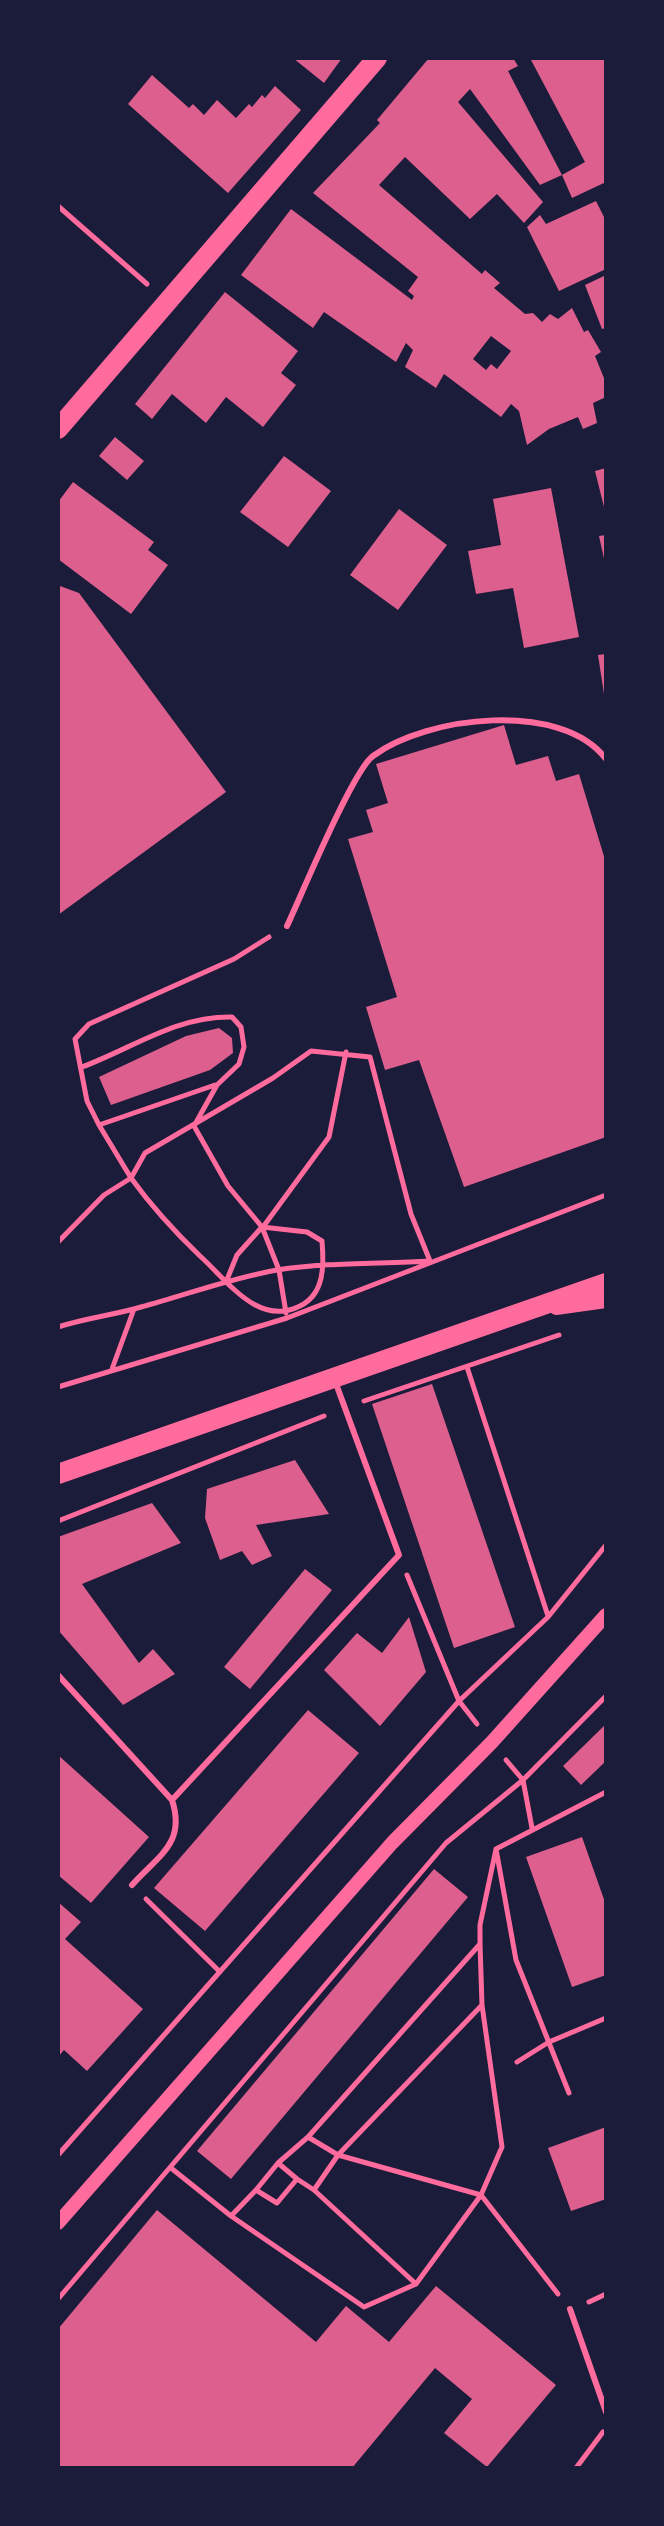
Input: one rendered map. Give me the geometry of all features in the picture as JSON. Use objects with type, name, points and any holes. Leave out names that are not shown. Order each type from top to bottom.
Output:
[{"type":"main road","points":[[58,429],[377,58]]},
{"type":"main road","points":[[58,1474],[606,1283]]},
{"type":"street","points":[[516,1313],[606,1301]]},
{"type":"street","points":[[58,2223],[392,1843],[512,1722],[606,1615]]},
{"type":"lane","points":[[287,926],[333,826],[370,757],[424,730],[498,717],[569,732],[596,745],[606,759]]},
{"type":"lane","points":[[172,1800],[399,1555],[334,1378]]},
{"type":"lane","points":[[58,1675],[172,1800],[178,1827],[174,1838],[132,1885]]},
{"type":"lane","points":[[570,2309],[606,2412]]},
{"type":"path","points":[[58,206],[152,288]]},
{"type":"path","points":[[262,1227],[307,1232],[322,1241],[324,1267],[308,1302],[287,1315],[242,1298],[178,1237],[131,1178],[87,1101],[75,1039],[89,1024],[234,959],[287,926]]},
{"type":"path","points":[[82,1067],[123,1052],[174,1025],[208,1017],[232,1017],[241,1027],[244,1047],[239,1064],[217,1085],[194,1126]]},
{"type":"path","points":[[58,1242],[104,1195],[131,1178],[145,1153],[273,1078],[311,1051],[346,1052],[370,1057],[411,1214],[430,1261]]},
{"type":"path","points":[[226,1282],[237,1255],[262,1227],[329,1137],[346,1052]]},
{"type":"path","points":[[99,1125],[217,1085]]},
{"type":"path","points":[[194,1126],[228,1186],[262,1227],[279,1270],[287,1315]]},
{"type":"path","points":[[58,1387],[287,1315],[606,1195]]},
{"type":"path","points":[[58,1327],[279,1270],[430,1261]]},
{"type":"path","points":[[112,1370],[134,1309]]},
{"type":"path","points":[[467,1367],[548,1617]]},
{"type":"path","points":[[58,2155],[459,1701],[548,1617],[606,1545]]},
{"type":"path","points":[[399,1555],[459,1701]]},
{"type":"path","points":[[58,2299],[446,1843],[523,1780],[606,1696]]},
{"type":"path","points":[[523,1780],[532,1828]]},
{"type":"path","points":[[171,2168],[231,2216],[364,2307],[416,2284],[481,2195],[502,2147],[482,2005],[480,1944],[480,1925],[496,1849],[606,1792]]},
{"type":"path","points":[[496,1849],[516,1960],[569,2093]]},
{"type":"path","points":[[132,1885],[220,1972]]},
{"type":"path","points":[[231,2216],[278,2163],[308,2137],[480,1944]]},
{"type":"path","points":[[314,2190],[338,2155],[482,2005]]},
{"type":"path","points":[[517,2062],[549,2042],[606,2018]]},
{"type":"path","points":[[308,2137],[338,2155],[481,2195],[570,2309]]},
{"type":"path","points":[[278,2163],[314,2190],[416,2284]]},
{"type":"path","points":[[256,2190],[277,2203],[297,2179]]},
{"type":"path","points":[[583,2305],[606,2294]]},
{"type":"path","points":[[576,2468],[599,2439]]},
{"type":"building","points":[[293,58],[342,58],[324,83]]},
{"type":"building","points":[[429,58],[513,58],[518,66],[508,71],[562,175],[540,185],[470,89],[458,102],[543,202],[524,223],[497,194],[470,219],[405,157],[379,185],[482,274],[485,270],[500,283],[494,288],[525,314],[533,313],[542,322],[550,314],[558,319],[572,308],[584,332],[588,330],[601,352],[595,356],[606,383],[606,397],[593,403],[597,423],[583,429],[578,417],[549,429],[527,445],[519,411],[511,404],[501,417],[444,374],[436,388],[405,367],[413,350],[406,343],[396,362],[324,312],[313,328],[241,275],[291,209],[412,300],[414,296],[408,291],[418,277],[313,193],[380,123],[377,120]],"holes":[[[491,336],[511,351],[497,369],[491,364],[486,370],[473,359]]]},
{"type":"building","points":[[530,58],[606,58],[606,182],[572,198],[562,175],[585,162]]},
{"type":"building","points":[[152,75],[189,108],[193,104],[204,115],[217,100],[236,118],[262,95],[265,98],[275,86],[301,110],[228,193],[128,104]]},
{"type":"building","points":[[596,201],[606,221],[606,269],[559,291],[527,227],[540,215],[546,224]]},
{"type":"building","points":[[606,275],[606,328],[602,329],[585,285]]},
{"type":"building","points":[[225,292],[298,351],[281,373],[296,385],[263,427],[226,397],[206,423],[172,394],[152,419],[135,404]]},
{"type":"building","points":[[115,437],[144,461],[127,480],[99,456]]},
{"type":"building","points":[[284,456],[331,491],[288,547],[240,512]]},
{"type":"building","points":[[606,468],[606,511],[605,511],[595,471]]},
{"type":"building","points":[[73,482],[154,542],[148,550],[168,565],[131,614],[58,559],[58,502]]},
{"type":"building","points":[[551,488],[579,637],[524,648],[513,588],[476,594],[468,551],[501,545],[493,499]]},
{"type":"building","points":[[399,509],[447,545],[398,610],[350,575]]},
{"type":"building","points":[[606,535],[606,563],[605,563],[599,536]]},
{"type":"building","points":[[60,586],[79,593],[226,792],[58,915]]},
{"type":"building","points":[[606,654],[606,694],[604,694],[598,655]]},
{"type":"building","points":[[504,725],[516,765],[548,756],[556,781],[579,774],[606,863],[606,1137],[464,1187],[419,1060],[385,1070],[366,1007],[397,997],[348,839],[373,832],[366,810],[388,803],[376,764]]},
{"type":"building","points":[[219,1028],[232,1038],[233,1053],[210,1070],[111,1105],[99,1077],[186,1036]]},
{"type":"building","points":[[432,1384],[515,1627],[454,1648],[372,1404]]},
{"type":"building","points":[[295,1460],[329,1514],[256,1525],[272,1556],[252,1565],[242,1551],[220,1560],[205,1518],[207,1489]]},
{"type":"building","points":[[152,1503],[181,1543],[82,1584],[139,1663],[153,1649],[175,1674],[123,1705],[58,1630],[58,1537]]},
{"type":"building","points":[[305,1569],[332,1590],[250,1689],[224,1667]]},
{"type":"building","points":[[409,1617],[426,1672],[380,1726],[324,1670],[357,1633],[382,1653]]},
{"type":"building","points":[[308,1710],[359,1753],[205,1931],[154,1888]]},
{"type":"building","points":[[606,1724],[606,1761],[581,1785],[563,1766]]},
{"type":"building","points":[[58,1755],[149,1837],[91,1903],[58,1875]]},
{"type":"building","points":[[582,1837],[606,1905],[606,1975],[572,1987],[526,1857]]},
{"type":"building","points":[[434,1869],[468,1897],[231,2179],[197,2151]]},
{"type":"building","points":[[58,1902],[81,1922],[65,1939],[143,2009],[87,2071],[64,2050],[58,2057]]},
{"type":"building","points":[[606,2127],[606,2199],[571,2211],[548,2148]]},
{"type":"building","points":[[157,2210],[316,2342],[346,2306],[389,2342],[436,2286],[556,2385],[487,2467],[444,2433],[472,2399],[435,2368],[352,2468],[58,2468],[58,2329]]}]
